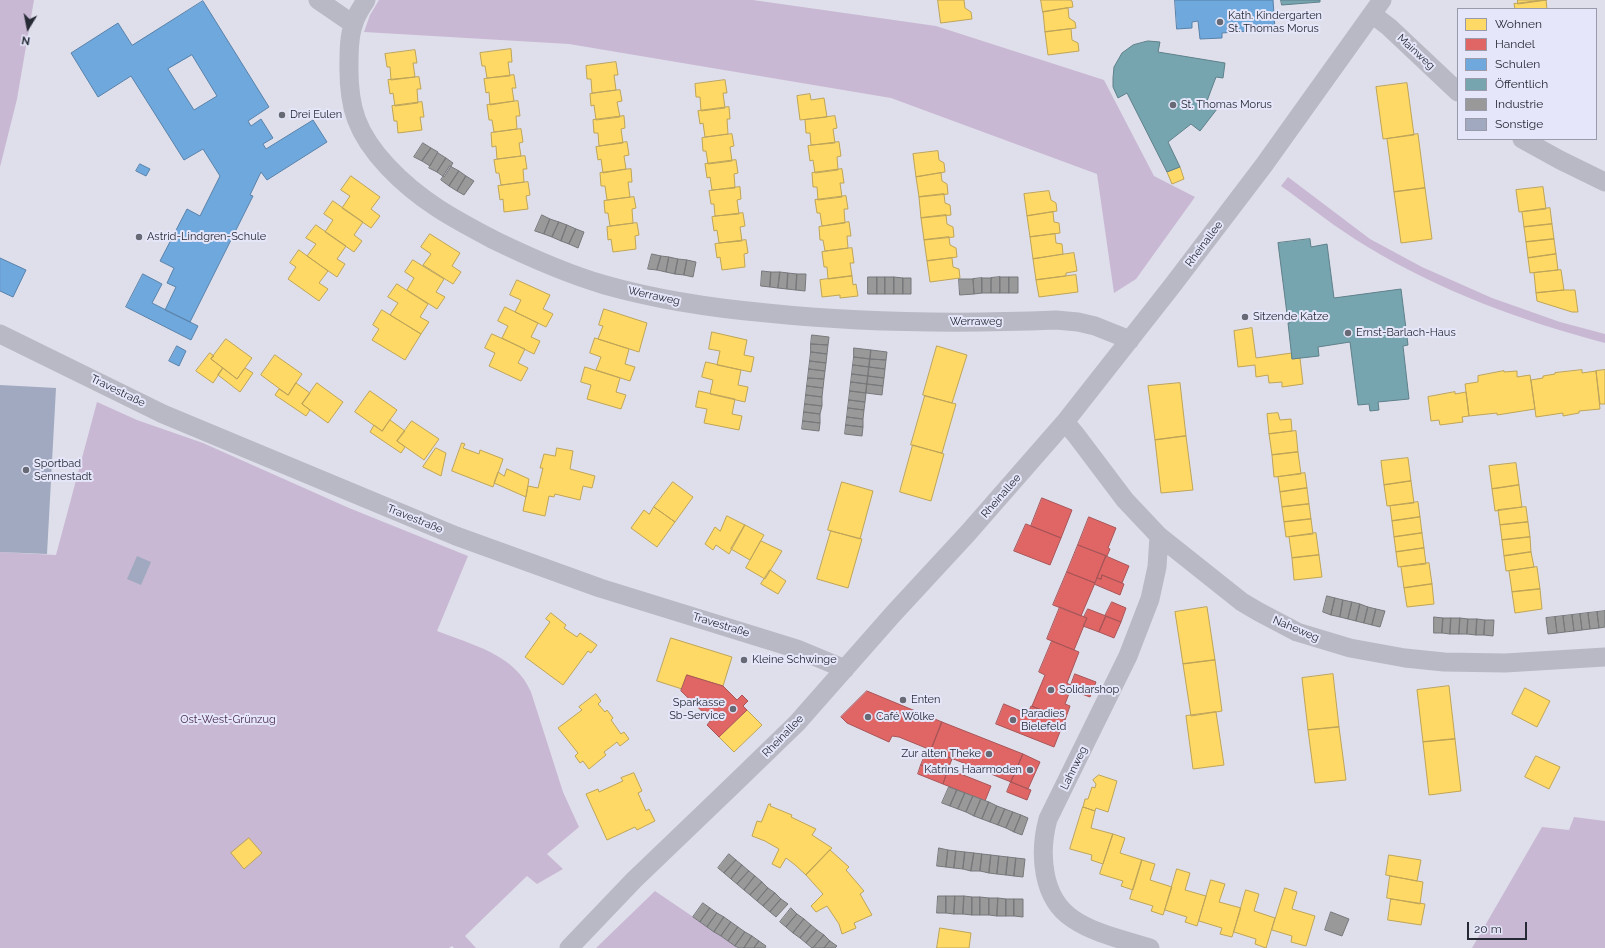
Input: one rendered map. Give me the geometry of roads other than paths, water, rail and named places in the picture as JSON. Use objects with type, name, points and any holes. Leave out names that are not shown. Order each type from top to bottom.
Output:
[{"type":"street","points":[[318,0],[353,24]]},
{"type":"street","name":"Werraweg","points":[[366,0],[353,24],[349,51],[349,74],[352,108],[372,150],[402,181],[437,209],[523,254],[604,284],[653,297],[711,308],[809,318],[916,322],[1056,320],[1078,322],[1095,326],[1130,340]]},
{"type":"street","name":"Mainweg","points":[[1377,7],[1389,27],[1457,91]]},
{"type":"street","name":"Rheinallee","points":[[569,948],[625,889],[797,723],[968,533],[1065,422],[1264,165],[1377,7]]},
{"type":"street","points":[[1524,140],[1605,182]]},
{"type":"street","name":"Travestraße","points":[[0,334],[163,414],[456,536],[600,588],[797,648],[845,669]]},
{"type":"street","name":"Naheweg","points":[[1065,422],[1125,500],[1159,536],[1242,602],[1297,632],[1350,648],[1405,658],[1473,663],[1505,663],[1605,657]]},
{"type":"street","name":"Lahnweg","points":[[1150,948],[1087,927],[1072,918],[1059,906],[1054,896],[1048,882],[1042,856],[1048,819],[1117,681],[1145,614],[1157,567],[1159,536]]},
{"type":"place","name":"Kath. Kindergarten St. Thomas Morus","points":[[1220,22]]},
{"type":"place","name":"St. Thomas Morus","points":[[1173,105]]},
{"type":"place","name":"Drei Eulen","points":[[282,115]]},
{"type":"place","name":"Astrid-Lindgren-Schule","points":[[139,237]]},
{"type":"place","name":"Sitzende Katze","points":[[1245,317]]},
{"type":"place","name":"Ernst-Barlach-Haus","points":[[1348,333]]},
{"type":"place","name":"Sportbad Sennestadt","points":[[26,470]]},
{"type":"place","name":"Kleine Schwinge","points":[[744,660]]},
{"type":"place","name":"Solidarshop","points":[[1051,690]]},
{"type":"place","name":"Enten","points":[[903,700]]},
{"type":"place","name":"Sparkasse Sb-Service","points":[[733,709]]},
{"type":"place","name":"Café Wölke","points":[[868,717]]},
{"type":"place","name":"Paradies Bielefeld","points":[[1013,720]]},
{"type":"place","name":"Zur alten Theke","points":[[989,754]]},
{"type":"place","name":"Katrins Haarmoden","points":[[1030,770]]},
{"type":"park label","name":"Ost-West-Grünzug","points":[[228,720]]}]
